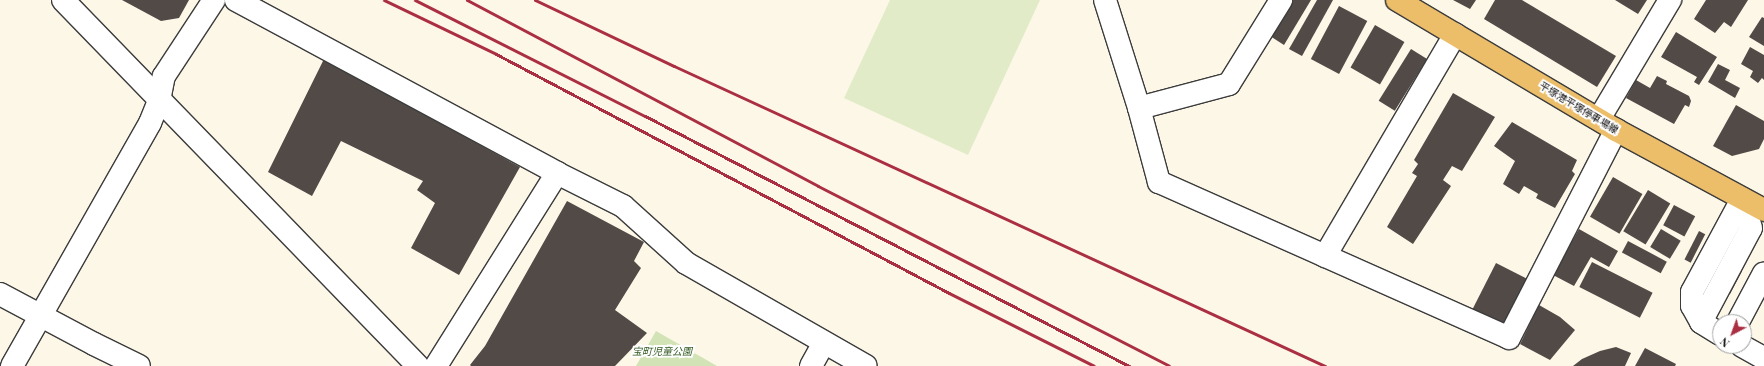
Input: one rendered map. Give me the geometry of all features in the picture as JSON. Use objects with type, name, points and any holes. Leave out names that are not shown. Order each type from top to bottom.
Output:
[{"type":"main road","name":"平塚港平塚停車場線","points":[[1397,0],[1607,124],[1764,210]]},
{"type":"street","points":[[63,0],[418,366]]},
{"type":"street","points":[[12,366],[150,124],[159,100],[164,76],[214,0]]},
{"type":"street","points":[[236,0],[557,173],[623,206],[686,263],[866,366]]},
{"type":"street","points":[[1105,0],[1139,108],[1159,182],[1509,338],[1607,124],[1670,0]]},
{"type":"street","points":[[1139,108],[1229,84],[1281,0]]},
{"type":"street","points":[[1325,256],[1455,34]]},
{"type":"street","points":[[436,366],[557,173]]},
{"type":"street","points":[[1701,322],[1758,228],[1742,199]]},
{"type":"street","points":[[1712,329],[1701,322],[1692,306],[1692,292],[1742,199]]},
{"type":"street","points":[[1742,314],[1764,273]]},
{"type":"street","points":[[0,294],[139,366]]},
{"type":"street","points":[[811,366],[824,343]]},
{"type":"street","points":[[1752,351],[1764,358]]},
{"type":"green space","points":[[890,0],[1040,0],[968,155],[844,98]]},
{"type":"green space","name":"宝町児童公園","points":[[656,331],[717,366],[636,366]]},
{"type":"building","points":[[122,0],[189,0],[179,18],[161,21]]},
{"type":"building","points":[[1291,0],[1311,0],[1284,45],[1270,36]]},
{"type":"building","points":[[1317,0],[1333,0],[1302,56],[1289,49]]},
{"type":"building","points":[[1453,0],[1476,0],[1470,9]]},
{"type":"building","points":[[1495,0],[1522,0],[1616,56],[1597,87],[1484,19]]},
{"type":"building","points":[[1615,0],[1647,0],[1638,14]]},
{"type":"building","points":[[1706,0],[1748,0],[1731,27],[1724,22],[1715,33],[1694,19]]},
{"type":"building","points":[[1339,6],[1367,21],[1339,74],[1311,59]]},
{"type":"building","points":[[1762,17],[1764,18],[1764,46],[1749,37]]},
{"type":"building","points":[[1375,25],[1404,42],[1380,84],[1350,67]]},
{"type":"building","points":[[1676,32],[1717,57],[1699,85],[1694,82],[1697,77],[1661,57]]},
{"type":"building","points":[[1750,47],[1764,55],[1764,80],[1762,78],[1758,83],[1750,77],[1753,71],[1741,64]]},
{"type":"building","points":[[1411,49],[1427,59],[1395,111],[1379,101]]},
{"type":"building","points":[[324,59],[520,167],[459,275],[411,248],[435,203],[417,190],[423,181],[341,141],[312,196],[268,172]]},
{"type":"building","points":[[1718,64],[1730,70],[1725,80],[1740,88],[1735,98],[1708,82]]},
{"type":"building","points":[[1657,76],[1667,81],[1666,84],[1689,96],[1691,101],[1689,107],[1685,105],[1674,124],[1626,98],[1636,80],[1650,88]]},
{"type":"building","points":[[1453,93],[1495,117],[1462,171],[1452,166],[1443,180],[1451,186],[1413,244],[1387,227],[1417,176],[1412,173],[1418,164],[1414,160]]},
{"type":"building","points":[[1736,105],[1764,121],[1764,139],[1759,149],[1732,156],[1713,146]]},
{"type":"building","points":[[1512,122],[1577,160],[1572,171],[1575,174],[1555,208],[1536,198],[1538,194],[1524,186],[1519,194],[1503,184],[1515,161],[1494,146]]},
{"type":"building","points":[[1613,177],[1642,194],[1619,234],[1590,217]]},
{"type":"building","points":[[1648,190],[1670,203],[1646,245],[1623,231]]},
{"type":"building","points":[[567,201],[644,242],[634,261],[641,268],[615,310],[647,333],[615,366],[471,366],[470,365],[485,346]]},
{"type":"building","points":[[1674,205],[1695,216],[1684,237],[1663,225]]},
{"type":"building","points":[[1579,229],[1618,251],[1609,267],[1591,257],[1574,286],[1553,275]]},
{"type":"building","points":[[1661,229],[1681,241],[1670,259],[1650,247]]},
{"type":"building","points":[[1699,231],[1705,234],[1691,263],[1684,260]]},
{"type":"building","points":[[1628,241],[1667,262],[1661,273],[1622,252]]},
{"type":"building","points":[[1592,262],[1653,293],[1640,318],[1579,287]]},
{"type":"building","points":[[1496,263],[1533,282],[1508,332],[1471,313]]},
{"type":"building","points":[[1736,268],[1742,271],[1730,294],[1725,291]]},
{"type":"building","points":[[1539,305],[1560,317],[1575,330],[1550,360],[1520,344]]},
{"type":"building","points":[[1616,347],[1631,353],[1625,366],[1573,366],[1582,359],[1600,351]]},
{"type":"building","points":[[1645,348],[1676,364],[1675,366],[1635,366]]},
{"type":"railway","points":[[384,0],[496,54],[949,293],[1094,366]]},
{"type":"railway","points":[[415,0],[645,116],[1129,366]]},
{"type":"railway","points":[[467,0],[818,186],[1169,366]]},
{"type":"railway","points":[[535,0],[674,66],[1325,366]]}]
